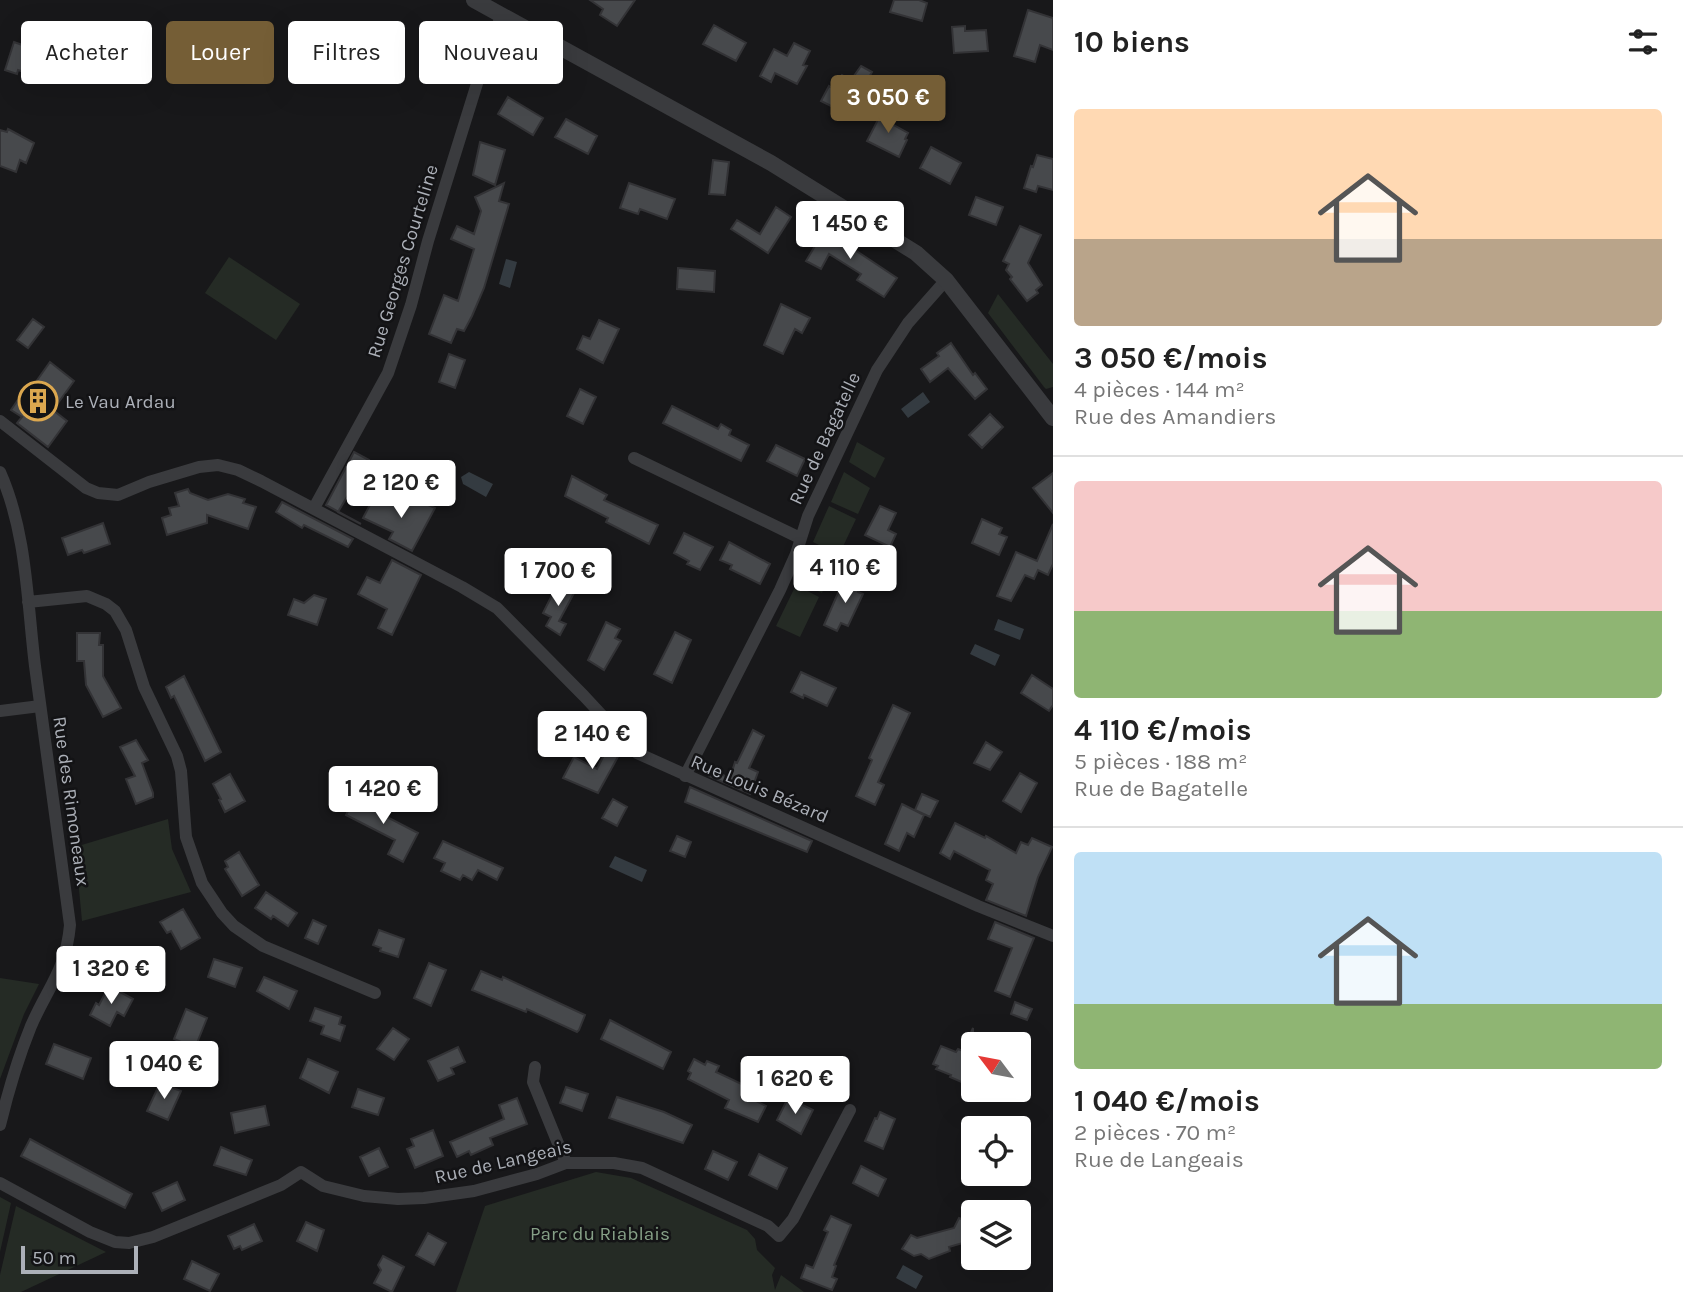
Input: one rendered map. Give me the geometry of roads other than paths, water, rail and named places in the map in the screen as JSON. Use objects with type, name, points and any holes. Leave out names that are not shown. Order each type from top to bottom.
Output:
[{"type":"street","points":[[474,0],[771,163],[916,253],[946,280],[1051,408]]},
{"type":"street","name":"Rue Georges Courteline","points":[[314,508],[387,373],[411,304],[489,45],[502,15]]},
{"type":"street","name":"Rue de Bagatelle","points":[[685,776],[780,590],[796,554],[808,516],[877,370],[908,323],[946,280]]},
{"type":"street","name":"Rue Louis Bézard","points":[[0,421],[86,488],[98,494],[118,495],[149,482],[199,467],[218,466],[238,470],[314,508],[497,608],[637,753],[978,906],[1053,936]]},
{"type":"street","points":[[634,458],[800,538]]},
{"type":"street","name":"Rue des Rimoneaux","points":[[0,472],[12,498],[19,527],[69,932],[63,963],[27,1037],[10,1084],[0,1125]]},
{"type":"street","points":[[27,601],[87,596],[115,611],[126,629],[144,687],[177,756],[181,771],[186,837],[202,883],[222,913],[234,926],[263,946],[375,993]]},
{"type":"street","points":[[0,711],[40,706]]},
{"type":"street","points":[[536,1067],[533,1082],[566,1163]]},
{"type":"street","name":"Rue de Langeais","points":[[0,1183],[90,1232],[115,1242],[129,1243],[153,1237],[281,1185],[300,1172],[323,1186],[364,1196],[411,1198],[474,1191],[566,1163],[614,1163],[642,1168],[768,1226],[779,1236],[793,1219],[850,1110]]},
{"type":"place","name":"Le Vau Ardau","points":[[38,401]]},
{"type":"park label","name":"Parc du Riablais","points":[[600,1233]]}]
